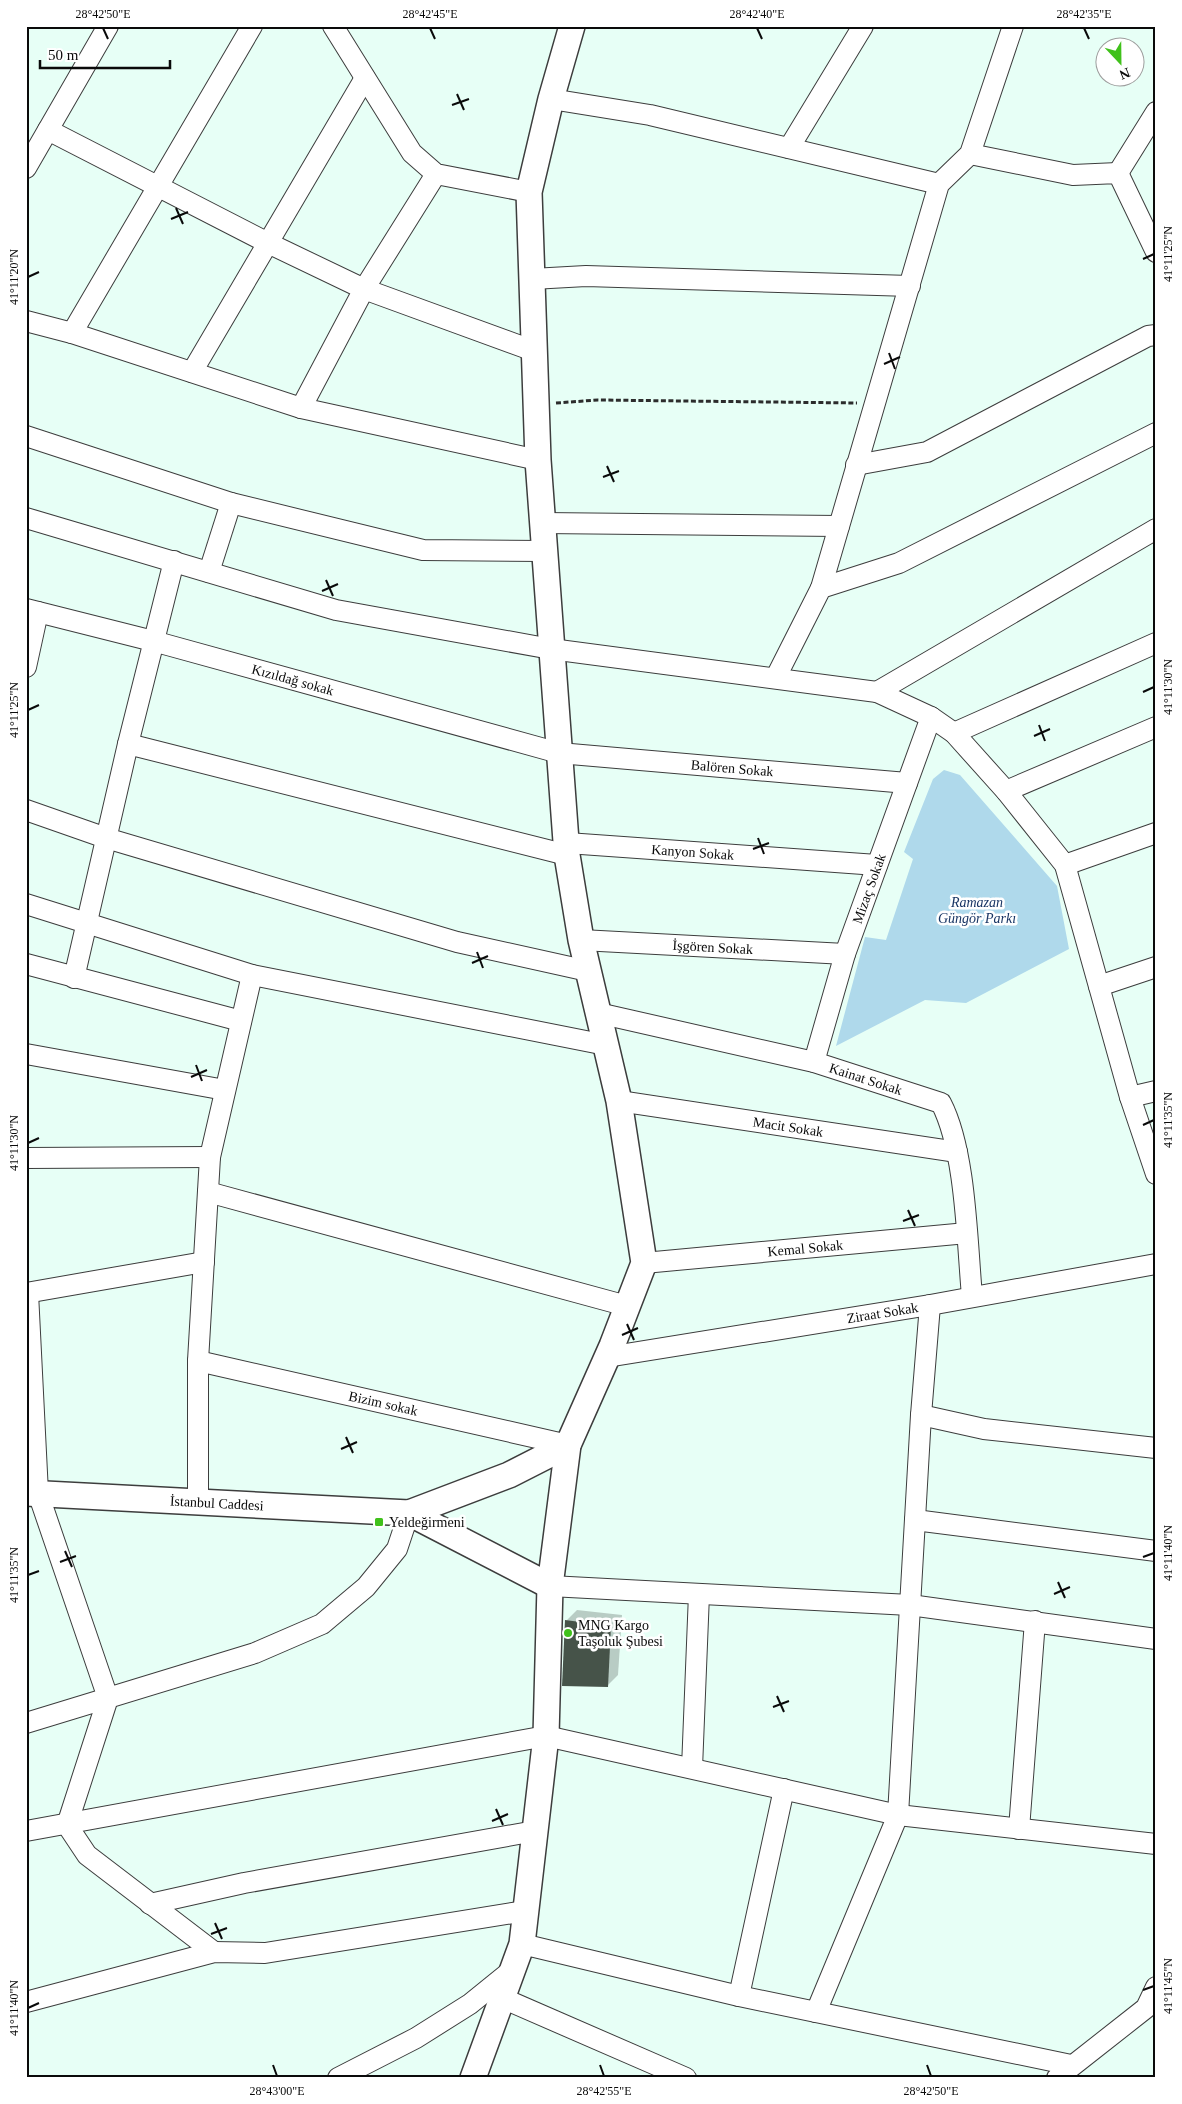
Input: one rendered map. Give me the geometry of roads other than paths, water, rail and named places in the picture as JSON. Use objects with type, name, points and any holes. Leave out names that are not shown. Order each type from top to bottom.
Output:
[{"type":"street","points":[[26,168],[108,26]]},
{"type":"street","points":[[72,333],[252,26]]},
{"type":"street","points":[[333,26],[412,153],[436,174],[529,192]]},
{"type":"street","points":[[473,2078],[522,1944],[546,1736],[550,1586],[568,1445],[607,1357],[644,1263],[619,1101],[581,940],[567,849],[538,460],[529,192],[551,99],[572,26]]},
{"type":"street","points":[[789,148],[863,26]]},
{"type":"street","points":[[776,677],[821,588],[939,184],[970,154],[1012,26]]},
{"type":"street","points":[[192,372],[365,78]]},
{"type":"street","points":[[551,99],[650,115],[939,184]]},
{"type":"street","points":[[1118,173],[1156,112]]},
{"type":"street","points":[[48,130],[268,243],[364,289],[534,352]]},
{"type":"street","points":[[970,154],[1073,175],[1118,173]]},
{"type":"street","points":[[1118,173],[1156,252]]},
{"type":"street","points":[[301,408],[364,289],[436,174]]},
{"type":"street","points":[[532,279],[586,276],[910,286]]},
{"type":"street","points":[[26,321],[72,333],[301,408],[538,460]]},
{"type":"street","points":[[856,465],[927,452],[1148,336],[1156,334]]},
{"type":"street","points":[[821,588],[898,563],[1156,433]]},
{"type":"street","points":[[26,436],[231,503],[423,550],[544,551]]},
{"type":"street","points":[[209,572],[231,503]]},
{"type":"street","points":[[26,518],[336,610],[551,649],[776,677],[877,692],[931,717],[954,733],[1006,791],[1065,865],[1130,1097],[1156,1174]]},
{"type":"street","points":[[542,523],[838,526]]},
{"type":"street","points":[[877,692],[1156,529]]},
{"type":"street","points":[[74,978],[128,744],[174,561]]},
{"type":"street","points":[[26,666],[32,610]]},
{"type":"street","name":"Kızıldağ sokak","points":[[32,610],[153,641],[559,753]]},
{"type":"street","points":[[954,733],[1156,643]]},
{"type":"street","name":"Mizaç Sokak","points":[[814,1062],[846,954],[931,717]]},
{"type":"street","points":[[1006,791],[1156,727]]},
{"type":"street","name":"Kanyon Sokak","points":[[128,744],[567,849],[877,865]]},
{"type":"street","name":"Balören Sokak","points":[[559,753],[907,783]]},
{"type":"street","points":[[26,810],[106,838],[457,942],[588,971]]},
{"type":"street","points":[[1065,865],[1156,833]]},
{"type":"street","points":[[26,904],[252,975],[606,1045]]},
{"type":"street","name":"İşgören Sokak","points":[[581,940],[846,954]]},
{"type":"street","points":[[26,964],[241,1021]]},
{"type":"street","points":[[1099,986],[1156,967]]},
{"type":"street","points":[[198,1502],[198,1361],[210,1157],[252,975]]},
{"type":"street","name":"Kainat Sokak","points":[[598,1013],[814,1062],[940,1103],[948,1118],[957,1152],[967,1233],[972,1296]]},
{"type":"street","points":[[26,1054],[225,1090]]},
{"type":"street","points":[[1130,1097],[1156,1091]]},
{"type":"street","name":"Macit Sokak","points":[[619,1101],[957,1152]]},
{"type":"street","points":[[26,1158],[210,1157]]},
{"type":"street","points":[[208,1192],[627,1306]]},
{"type":"street","name":"Kemal Sokak","points":[[644,1263],[967,1233]]},
{"type":"street","points":[[67,1825],[108,1698],[32,1493],[27,1293],[204,1262]]},
{"type":"street","name":"Ziraat Sokak","points":[[607,1357],[930,1305],[1156,1264]]},
{"type":"street","points":[[816,2012],[898,1815],[914,1520],[930,1305]]},
{"type":"street","name":"Bizim sokak","points":[[198,1361],[568,1445]]},
{"type":"street","points":[[921,1415],[984,1429],[1156,1448]]},
{"type":"street","points":[[409,1513],[509,1475],[568,1445]]},
{"type":"street","name":"İstanbul Caddesi","points":[[32,1493],[409,1513]]},
{"type":"street","points":[[409,1513],[550,1586],[910,1605],[1156,1638]]},
{"type":"street","points":[[26,1723],[255,1654],[322,1624],[366,1587],[397,1549],[409,1513]]},
{"type":"street","points":[[914,1520],[1156,1551]]},
{"type":"street","points":[[692,1768],[699,1594]]},
{"type":"street","points":[[1019,1828],[1035,1621]]},
{"type":"street","points":[[26,1831],[546,1736],[898,1815],[1156,1844]]},
{"type":"street","points":[[739,1996],[784,1789]]},
{"type":"street","points":[[67,1825],[87,1855],[214,1952]]},
{"type":"street","points":[[150,1904],[244,1883],[535,1831]]},
{"type":"street","points":[[26,2002],[214,1952],[265,1954],[525,1911]]},
{"type":"street","points":[[522,1944],[1064,2071],[1146,2008],[1156,1987]]},
{"type":"street","points":[[338,2078],[416,2038],[470,2004],[512,1970]]},
{"type":"street","points":[[502,1998],[686,2078]]},
{"type":"place","name":"Yeldeğirmeni","points":[[379,1522]]},
{"type":"place","name":"MNG Kargo Taşoluk Şubesi","points":[[568,1633]]},
{"type":"park label","name":"Ramazan Güngör Parkı","points":[[977,910]]}]
